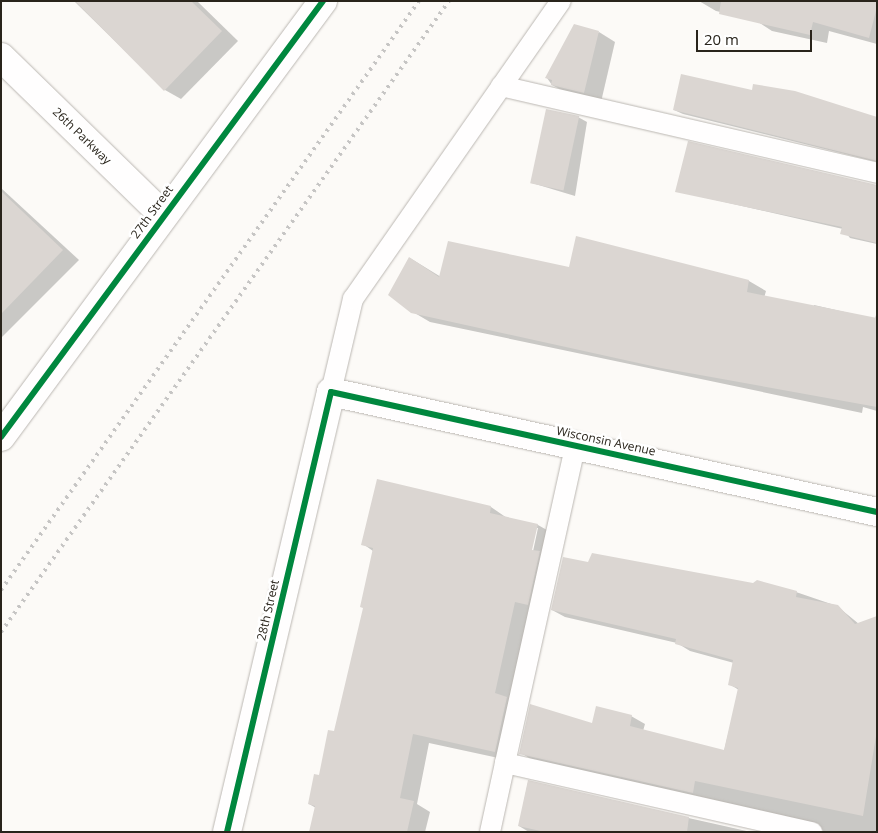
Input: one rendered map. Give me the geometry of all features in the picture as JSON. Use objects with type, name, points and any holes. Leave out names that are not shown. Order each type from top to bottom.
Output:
[{"type":"street","name":"27th Street","points":[[1,437],[163,215],[323,1]]},
{"type":"street","name":"26th Parkway","points":[[1,57],[163,215]]},
{"type":"street","name":"Wisconsin Avenue","points":[[331,392],[877,512]]},
{"type":"street","name":"28th Street","points":[[227,832],[331,392]]},
{"type":"lane","points":[[331,392],[353,299],[561,1]]},
{"type":"lane","points":[[501,86],[877,173]]},
{"type":"lane","points":[[490,832],[575,446]]},
{"type":"lane","points":[[505,763],[812,832]]},
{"type":"building","points":[[75,1],[191,1],[222,31],[164,91]]},
{"type":"building","points":[[721,1],[877,1],[877,7],[869,38],[813,22],[810,35],[719,14]]},
{"type":"building","points":[[574,24],[599,31],[584,93],[551,85],[552,80],[545,78]]},
{"type":"building","points":[[681,74],[752,90],[753,84],[795,91],[877,117],[877,161],[673,110]]},
{"type":"building","points":[[546,109],[579,116],[563,190],[530,183]]},
{"type":"building","points":[[688,141],[877,185],[877,243],[840,234],[842,227],[675,192]]},
{"type":"building","points":[[1,191],[63,250],[1,314]]},
{"type":"building","points":[[576,236],[749,280],[747,292],[877,318],[877,407],[661,368],[411,313],[388,295],[409,257],[439,277],[448,241],[569,267]]},
{"type":"building","points":[[377,479],[491,506],[490,513],[538,524],[532,550],[540,551],[528,605],[515,602],[495,693],[507,697],[495,752],[413,734],[400,798],[414,801],[407,832],[309,832],[315,806],[308,804],[314,774],[319,775],[328,730],[334,731],[363,608],[360,607],[373,548],[361,545]]},
{"type":"building","points":[[592,553],[753,583],[757,580],[797,591],[796,597],[838,605],[855,624],[877,616],[877,730],[863,816],[695,781],[693,793],[519,754],[530,704],[592,723],[596,706],[632,715],[630,726],[724,750],[738,688],[728,685],[733,660],[675,644],[676,639],[551,610],[563,557],[588,562]]},
{"type":"building","points":[[528,780],[689,817],[687,832],[545,832],[518,826]]},
{"type":"railway","points":[[1,590],[419,1]]},
{"type":"railway","points":[[1,632],[449,1]]},
{"type":"cycle path","points":[[1,437],[323,1]]},
{"type":"cycle path","points":[[227,832],[331,392],[877,512]]}]
